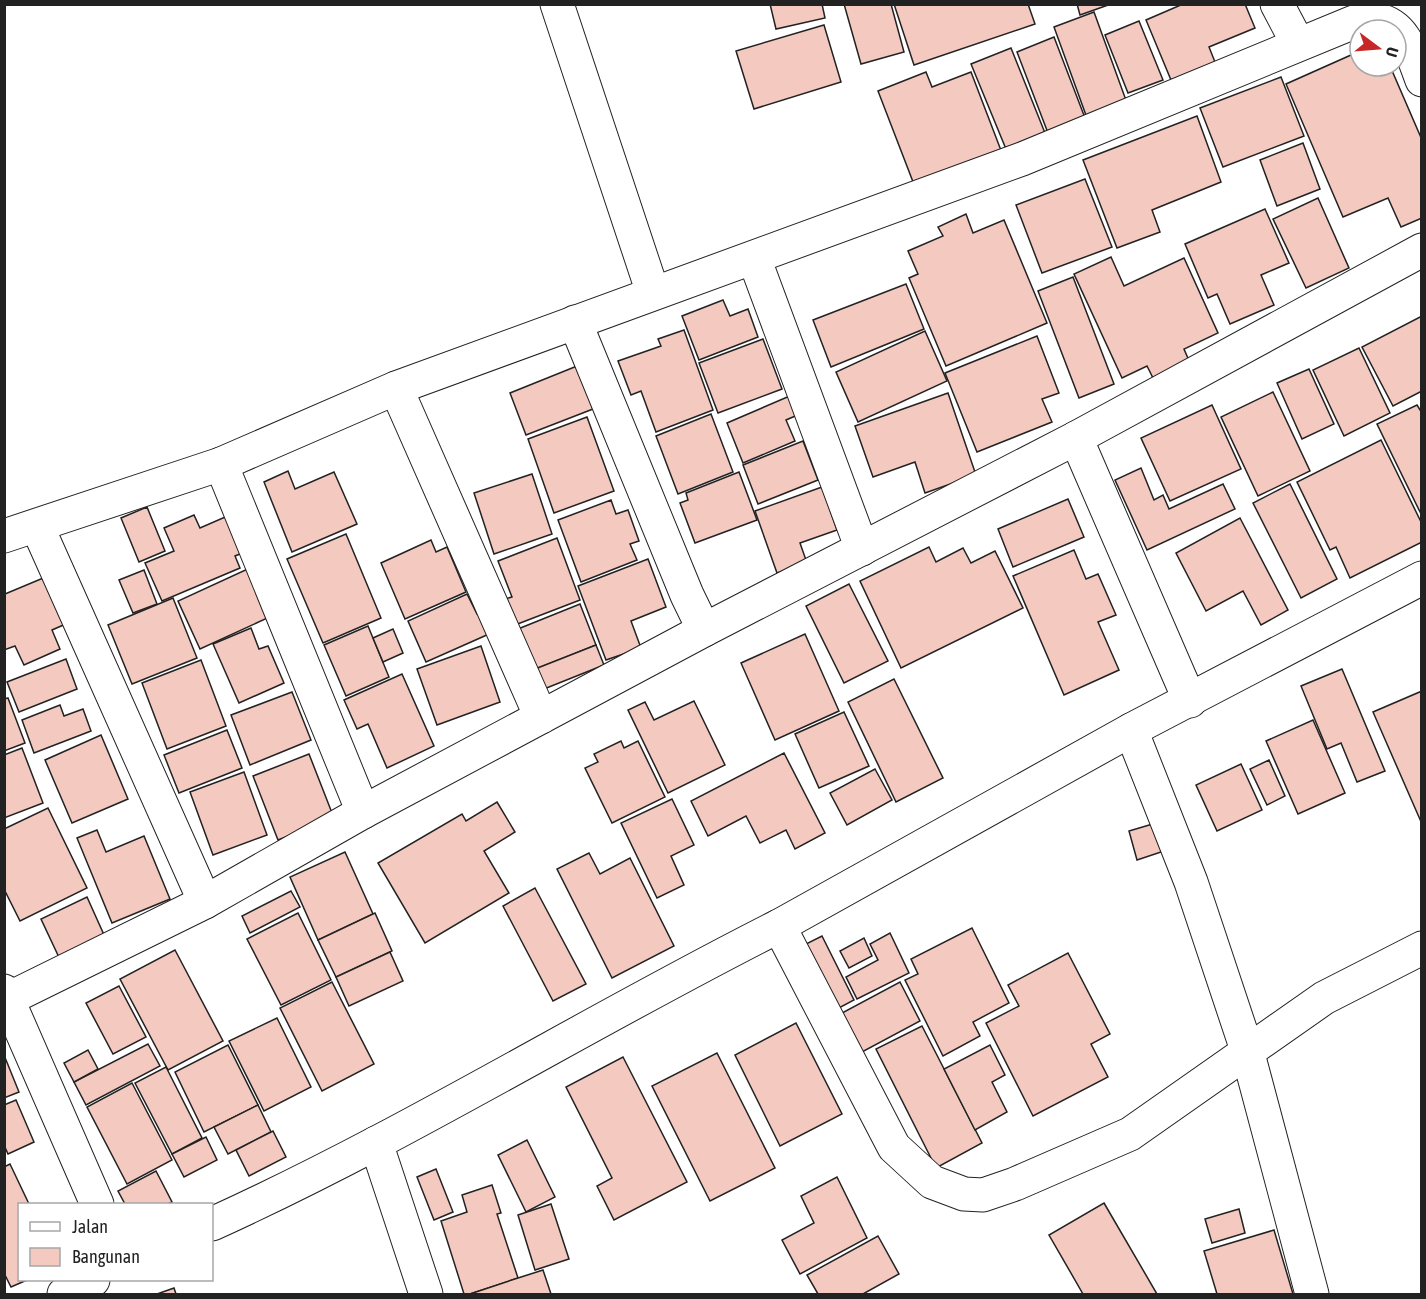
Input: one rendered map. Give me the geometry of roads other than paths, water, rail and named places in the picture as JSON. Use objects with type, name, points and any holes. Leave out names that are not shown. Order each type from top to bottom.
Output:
[{"type":"street","points":[[557,4],[653,293]]},
{"type":"street","points":[[1277,4],[1298,44]]},
{"type":"street","points":[[4,536],[221,464],[396,388],[1022,159],[1354,22],[1378,20],[1395,27],[1406,41],[1422,80]]},
{"type":"street","points":[[97,1203],[6,997],[205,902],[363,812],[704,630],[1076,438],[1422,250]]},
{"type":"street","points":[[754,258],[862,549]]},
{"type":"street","points":[[575,322],[687,595],[704,630]]},
{"type":"street","points":[[396,388],[541,717]]},
{"type":"street","points":[[1076,438],[1190,701]]},
{"type":"street","points":[[221,464],[363,812]]},
{"type":"street","points":[[37,526],[205,902]]},
{"type":"street","points":[[213,1224],[265,1200],[376,1143],[709,961],[779,926],[1131,730],[1422,578]]},
{"type":"street","points":[[1131,730],[1191,882],[1247,1050],[1312,1294]]},
{"type":"street","points":[[779,926],[894,1147],[933,1182],[964,1194],[983,1195],[1015,1184],[1130,1134],[1324,998],[1422,948]]},
{"type":"street","points":[[376,1143],[426,1294]]},
{"type":"street","points":[[64,1294],[91,1281]]}]
